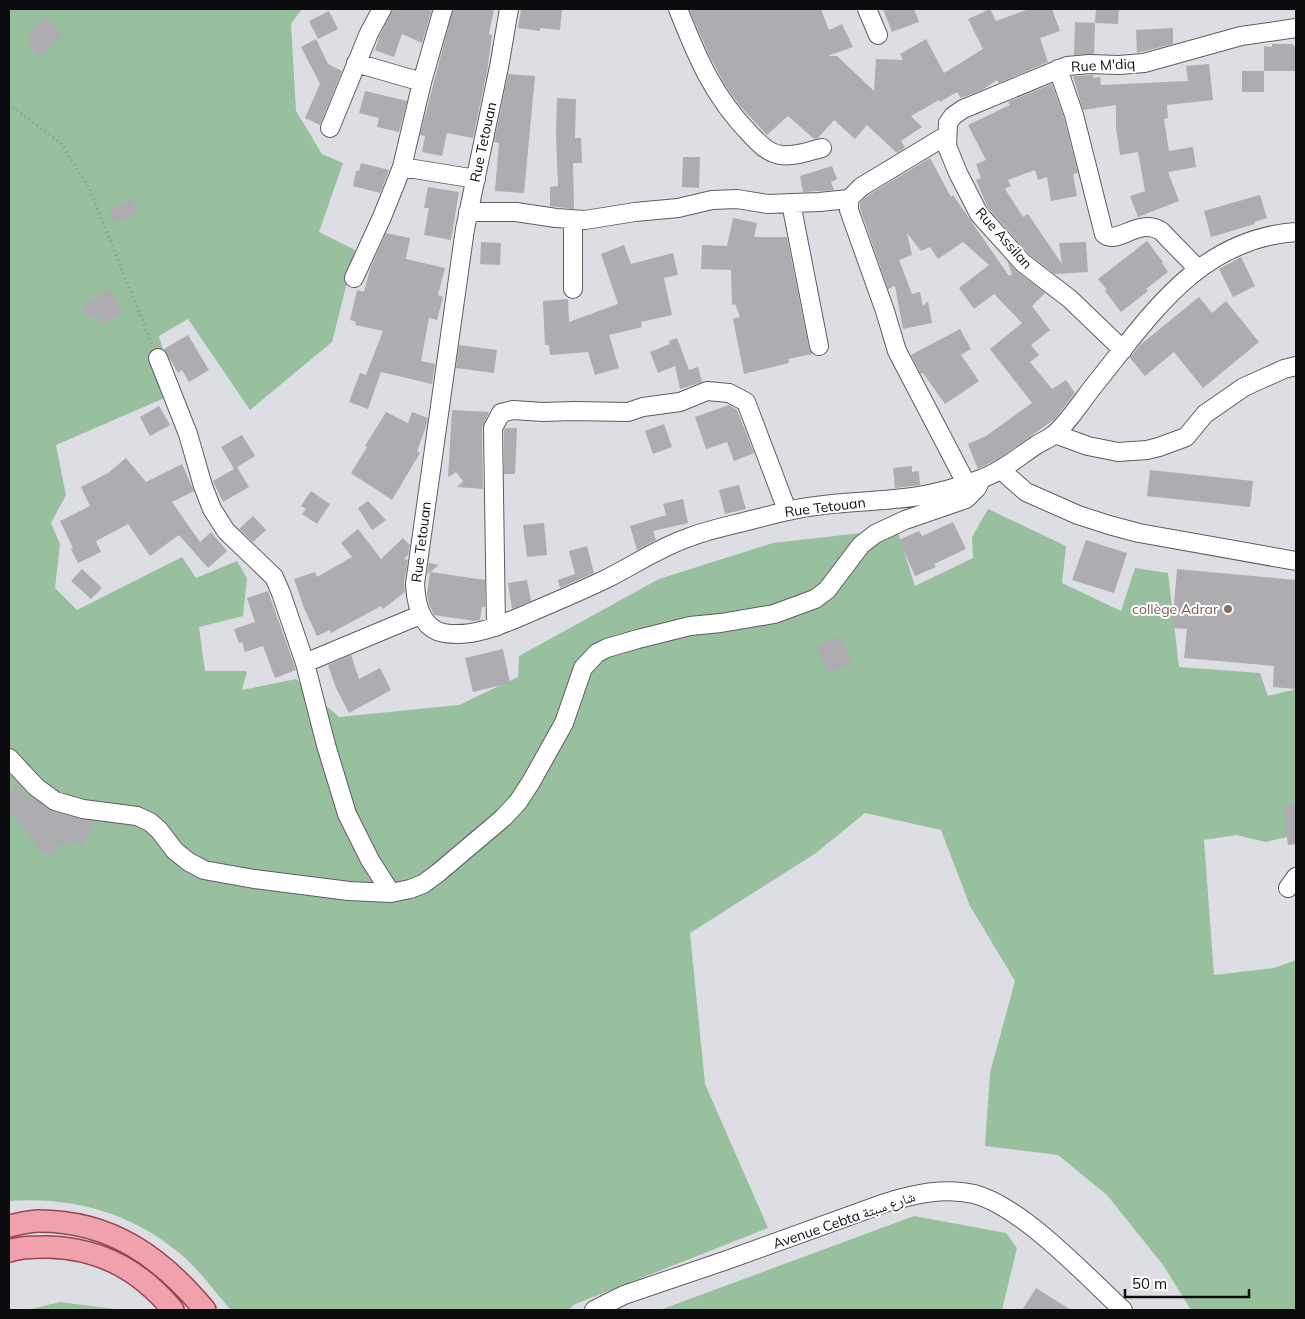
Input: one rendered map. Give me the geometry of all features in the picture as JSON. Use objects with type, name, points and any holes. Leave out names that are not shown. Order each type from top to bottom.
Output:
[{"type":"main road","points":[[9,1226],[38,1221],[67,1223],[104,1231],[131,1243],[162,1264],[205,1310]]},
{"type":"main road","points":[[9,1251],[32,1247],[64,1247],[106,1258],[143,1280],[173,1310]]},
{"type":"street","points":[[330,128],[356,63],[382,9]]},
{"type":"street","points":[[354,278],[402,167],[422,82],[443,9]]},
{"type":"street","name":"Rue Tetouan","points":[[508,9],[499,67],[468,212],[416,574],[415,597],[420,615],[430,626],[441,633],[461,634],[496,627],[606,579],[658,550],[687,538],[787,510],[923,495],[974,481],[1001,470],[1055,434],[1137,330],[1161,303],[1198,269],[1229,249],[1250,241],[1281,233],[1296,232]]},
{"type":"street","points":[[678,9],[708,79],[741,125],[760,144],[770,152],[781,155],[790,155],[822,148]]},
{"type":"street","points":[[867,9],[878,35]]},
{"type":"street","name":"Rue M'diq","points":[[947,134],[950,120],[958,112],[1058,69],[1089,64],[1119,65],[1144,63],[1242,36],[1296,28]]},
{"type":"street","points":[[356,63],[422,82]]},
{"type":"street","points":[[1058,69],[1074,115],[1104,234],[1109,238],[1140,227],[1156,228],[1198,269]]},
{"type":"street","points":[[468,212],[516,212],[573,220],[678,208],[718,199],[737,199],[768,204],[849,199],[861,187],[947,134]]},
{"type":"street","name":"Rue Assilan","points":[[947,134],[949,152],[979,214],[1023,263],[1070,298],[1123,350]]},
{"type":"street","points":[[402,167],[476,179]]},
{"type":"street","points":[[9,758],[36,787],[55,801],[83,809],[138,816],[150,822],[160,830],[175,851],[189,862],[204,870],[246,878],[339,890],[391,893],[422,884],[438,873],[503,818],[518,802],[564,722],[583,668],[597,653],[607,648],[638,639],[690,626],[774,614],[815,599],[832,584],[861,545],[875,534],[917,515],[966,499],[977,488],[897,351],[885,311],[850,216],[849,199]]},
{"type":"street","points":[[791,203],[819,346]]},
{"type":"street","points":[[573,220],[574,289]]},
{"type":"street","points":[[158,358],[188,434],[203,486],[212,509],[226,531],[274,577],[281,593],[305,663],[329,755],[347,814],[370,860],[391,893]]},
{"type":"street","points":[[1055,434],[1088,446],[1118,452],[1147,450],[1159,447],[1186,437],[1205,414],[1244,387],[1284,369],[1296,366]]},
{"type":"street","points":[[496,627],[492,428],[501,413],[513,410],[628,412],[643,407],[680,402],[706,391],[729,393],[746,402],[787,510]]},
{"type":"street","points":[[1001,470],[1026,492],[1054,506],[1109,525],[1139,533],[1296,561]]},
{"type":"street","points":[[305,663],[420,615]]},
{"type":"street","name":"Avenue Cebta شارع سبتة","points":[[594,1310],[624,1295],[728,1260],[885,1203],[915,1194],[944,1191],[973,1194],[1006,1209],[1070,1260],[1123,1310]]},
{"type":"path","points":[[9,104],[61,144],[89,188],[158,358]]},
{"type":"green space","points":[[9,9],[302,9],[291,24],[296,111],[322,154],[343,163],[319,232],[355,250],[332,342],[250,410],[188,319],[159,336],[176,393],[56,445],[66,495],[51,523],[60,544],[55,588],[77,610],[182,557],[196,578],[237,561],[247,578],[243,616],[199,627],[205,671],[247,671],[242,690],[296,679],[339,717],[459,705],[518,677],[519,656],[659,579],[773,543],[897,529],[915,586],[973,558],[972,537],[988,509],[1066,546],[1062,583],[1121,611],[1135,568],[1168,573],[1179,667],[1260,673],[1268,696],[1296,689],[1296,835],[1266,842],[1236,835],[1204,840],[1214,975],[1274,968],[1296,960],[1296,1310],[1191,1310],[1163,1265],[1107,1195],[1058,1155],[985,1146],[990,1073],[1015,981],[970,906],[941,830],[865,813],[816,853],[690,933],[705,1084],[768,1228],[573,1305],[569,1310],[231,1310],[183,1256],[164,1241],[123,1218],[101,1210],[56,1201],[9,1201]]},
{"type":"green space","points":[[914,1216],[1006,1233],[1017,1248],[1002,1310],[660,1310]]},
{"type":"green space","points":[[60,1302],[121,1310],[27,1310]]},
{"type":"building","points":[[393,9],[432,9],[422,43],[402,34],[394,57],[375,50],[379,37]]},
{"type":"building","points":[[453,9],[494,9],[489,34],[492,35],[487,72],[473,138],[447,133],[442,156],[422,152],[425,136],[420,135]]},
{"type":"building","points":[[521,9],[562,9],[560,30],[540,28],[540,31],[518,28]]},
{"type":"building","points":[[694,9],[821,9],[829,30],[842,24],[853,47],[828,56],[837,56],[874,91],[876,59],[903,60],[900,54],[926,39],[944,73],[983,49],[968,19],[990,9],[996,21],[1029,9],[1052,9],[1060,31],[1040,38],[1048,62],[999,83],[997,80],[982,90],[961,98],[957,92],[911,116],[922,127],[901,141],[905,148],[897,153],[867,125],[855,139],[834,120],[818,138],[814,139],[788,116],[767,135],[739,105],[725,85],[709,55],[690,11]]},
{"type":"building","points":[[883,9],[914,9],[919,22],[892,32]]},
{"type":"building","points":[[1096,9],[1119,9],[1118,24],[1095,23]]},
{"type":"building","points":[[329,11],[338,29],[318,39],[309,21]]},
{"type":"building","points":[[46,16],[63,36],[40,57],[27,44],[32,39],[28,33]]},
{"type":"building","points":[[1075,22],[1095,23],[1094,54],[1074,55]]},
{"type":"building","points":[[1173,28],[1173,44],[1137,53],[1136,30]]},
{"type":"building","points":[[316,39],[328,64],[342,71],[320,125],[305,118],[320,84],[301,47]]},
{"type":"building","points":[[1272,44],[1293,44],[1293,46],[1296,46],[1296,71],[1264,71],[1264,46],[1272,47]]},
{"type":"building","points":[[1209,64],[1213,100],[1167,105],[1168,118],[1164,119],[1169,151],[1193,147],[1196,167],[1168,172],[1179,201],[1138,217],[1130,196],[1145,191],[1138,152],[1120,155],[1116,128],[1116,105],[1083,110],[1073,76],[1093,75],[1093,78],[1100,77],[1101,85],[1188,81],[1186,66]]},
{"type":"building","points":[[1242,71],[1264,71],[1264,92],[1242,92]]},
{"type":"building","points":[[508,74],[535,76],[524,193],[495,191],[499,143],[494,142]]},
{"type":"building","points":[[1052,84],[1064,118],[1078,173],[1073,174],[1077,196],[1051,201],[1047,177],[1038,180],[1035,170],[1008,180],[1011,186],[1005,189],[1023,217],[1028,214],[1062,264],[1059,243],[1086,242],[1088,272],[1055,274],[1030,255],[988,208],[976,180],[981,178],[976,164],[986,160],[968,125],[1010,105],[1008,102]]},
{"type":"building","points":[[365,91],[407,101],[399,132],[377,127],[379,118],[359,113]]},
{"type":"building","points":[[557,98],[576,99],[575,138],[581,138],[582,163],[573,163],[574,209],[550,206],[550,187],[558,186]]},
{"type":"building","points":[[683,157],[700,157],[699,188],[682,187]]},
{"type":"building","points":[[930,158],[951,197],[953,195],[1009,276],[1012,274],[1007,261],[1016,271],[1045,293],[1032,306],[1050,330],[1031,345],[1039,355],[1030,362],[1052,389],[1066,380],[1075,393],[1055,419],[998,459],[978,469],[968,444],[986,436],[1032,403],[990,349],[1022,323],[994,294],[974,309],[959,288],[989,265],[963,242],[938,259],[930,247],[921,251],[907,233],[912,255],[899,260],[912,294],[920,292],[923,306],[928,301],[932,323],[903,329],[895,286],[888,289],[860,208],[860,203],[867,196]]},
{"type":"building","points":[[361,163],[389,170],[380,193],[353,186],[356,171],[359,171]]},
{"type":"building","points":[[832,166],[837,179],[831,182],[834,190],[803,192],[800,176]]},
{"type":"building","points":[[428,187],[459,192],[451,240],[424,235],[429,208],[424,208]]},
{"type":"building","points":[[1260,195],[1267,218],[1254,222],[1255,224],[1211,237],[1204,211]]},
{"type":"building","points":[[132,200],[138,214],[115,223],[109,210]]},
{"type":"building","points":[[733,218],[757,223],[754,237],[787,237],[809,348],[812,354],[788,359],[789,363],[744,374],[733,319],[740,317],[735,304],[732,305],[731,270],[701,269],[702,245],[727,246]]},
{"type":"building","points":[[386,233],[410,238],[406,259],[445,268],[438,295],[443,297],[437,320],[429,318],[421,361],[435,364],[432,384],[381,372],[368,409],[349,402],[360,373],[366,375],[383,331],[355,325],[356,322],[350,320],[357,290],[364,292],[370,269]]},
{"type":"building","points":[[1147,241],[1168,272],[1146,289],[1148,291],[1121,312],[1098,279]]},
{"type":"building","points":[[481,242],[501,243],[500,265],[480,264]]},
{"type":"building","points":[[624,245],[631,264],[673,253],[678,275],[664,278],[672,315],[641,322],[642,327],[609,335],[619,368],[595,375],[588,352],[550,355],[549,345],[545,345],[543,301],[568,299],[569,322],[618,304],[601,254]]},
{"type":"building","points":[[1241,257],[1255,286],[1233,297],[1219,269]]},
{"type":"building","points":[[109,289],[123,312],[103,325],[96,313],[91,319],[82,310],[90,301]]},
{"type":"building","points":[[1199,297],[1212,313],[1226,301],[1259,342],[1203,388],[1174,352],[1145,376],[1130,358],[1140,345]]},
{"type":"building","points":[[960,329],[971,349],[961,355],[979,381],[945,404],[923,373],[921,374],[911,355]]},
{"type":"building","points":[[188,335],[209,370],[189,382],[182,370],[178,373],[164,349]]},
{"type":"building","points":[[677,338],[689,370],[698,367],[702,382],[680,389],[675,366],[658,373],[650,352],[670,344],[669,341]]},
{"type":"building","points":[[459,345],[497,350],[494,373],[456,368]]},
{"type":"building","points":[[729,405],[737,410],[754,453],[734,461],[727,442],[706,449],[695,417]]},
{"type":"building","points":[[159,406],[170,425],[150,436],[140,417]]},
{"type":"building","points":[[452,410],[489,412],[482,428],[483,489],[457,487],[463,481],[456,472],[448,477]]},
{"type":"building","points":[[386,412],[408,423],[412,412],[428,418],[417,451],[420,453],[392,500],[351,473]]},
{"type":"building","points":[[664,424],[672,447],[653,454],[645,431]]},
{"type":"building","points":[[505,428],[517,428],[515,474],[504,474]]},
{"type":"building","points":[[242,435],[255,456],[237,467],[249,487],[223,502],[213,481],[234,469],[221,447]]},
{"type":"building","points":[[126,458],[146,482],[182,464],[194,491],[172,502],[200,542],[211,532],[227,551],[208,568],[179,535],[150,556],[128,524],[96,541],[101,552],[78,563],[60,521],[90,506],[81,487],[108,473]]},
{"type":"building","points":[[912,466],[912,472],[919,471],[920,485],[895,488],[893,468]]},
{"type":"building","points":[[1150,470],[1253,481],[1250,507],[1147,496]]},
{"type":"building","points":[[739,485],[746,509],[725,514],[719,490]]},
{"type":"building","points":[[311,491],[330,504],[317,524],[302,514],[306,509],[301,506]]},
{"type":"building","points":[[683,499],[688,523],[653,531],[656,540],[637,550],[630,526],[666,515],[663,504]]},
{"type":"building","points":[[368,501],[386,520],[372,530],[358,508]]},
{"type":"building","points":[[253,516],[266,530],[253,542],[239,529]]},
{"type":"building","points":[[953,522],[966,549],[934,564],[936,567],[915,576],[899,540],[919,531],[922,536]]},
{"type":"building","points":[[544,523],[547,555],[527,557],[523,525]]},
{"type":"building","points":[[358,529],[381,559],[403,538],[410,545],[408,555],[404,559],[408,560],[404,583],[405,592],[383,609],[381,606],[331,633],[330,630],[317,636],[304,608],[294,579],[315,572],[317,577],[352,557],[341,543]]},
{"type":"building","points":[[1086,540],[1127,553],[1114,593],[1072,580]]},
{"type":"building","points":[[587,546],[594,573],[560,588],[558,580],[575,574],[569,551]]},
{"type":"building","points":[[429,563],[439,565],[427,574]]},
{"type":"building","points":[[82,569],[102,588],[91,599],[71,581]]},
{"type":"building","name":"collège Adrar","points":[[1177,569],[1296,580],[1296,689],[1273,687],[1274,666],[1184,658],[1187,629],[1172,628]]},
{"type":"building","points":[[430,572],[485,580],[485,607],[482,607],[480,620],[474,621],[434,615],[427,594]]},
{"type":"building","points":[[527,580],[531,601],[512,609],[508,583]]},
{"type":"building","points":[[268,591],[296,670],[275,678],[263,646],[245,652],[242,642],[239,643],[234,629],[255,622],[247,598]]},
{"type":"building","points":[[841,636],[852,663],[828,673],[816,646]]},
{"type":"building","points":[[503,649],[510,683],[473,692],[465,658]]},
{"type":"building","points":[[351,655],[359,679],[380,668],[391,690],[349,713],[336,688],[328,665]]},
{"type":"building","points":[[17,785],[32,802],[35,799],[52,811],[94,822],[83,846],[71,840],[68,847],[59,843],[54,856],[35,847],[36,844],[9,811],[9,792]]},
{"type":"building","points":[[1296,804],[1296,844],[1288,845],[1283,806]]},
{"type":"building","points":[[1036,1288],[1071,1310],[1022,1310]]},
{"type":"place","name":"collège Adrar","points":[[1228,609]]}]
